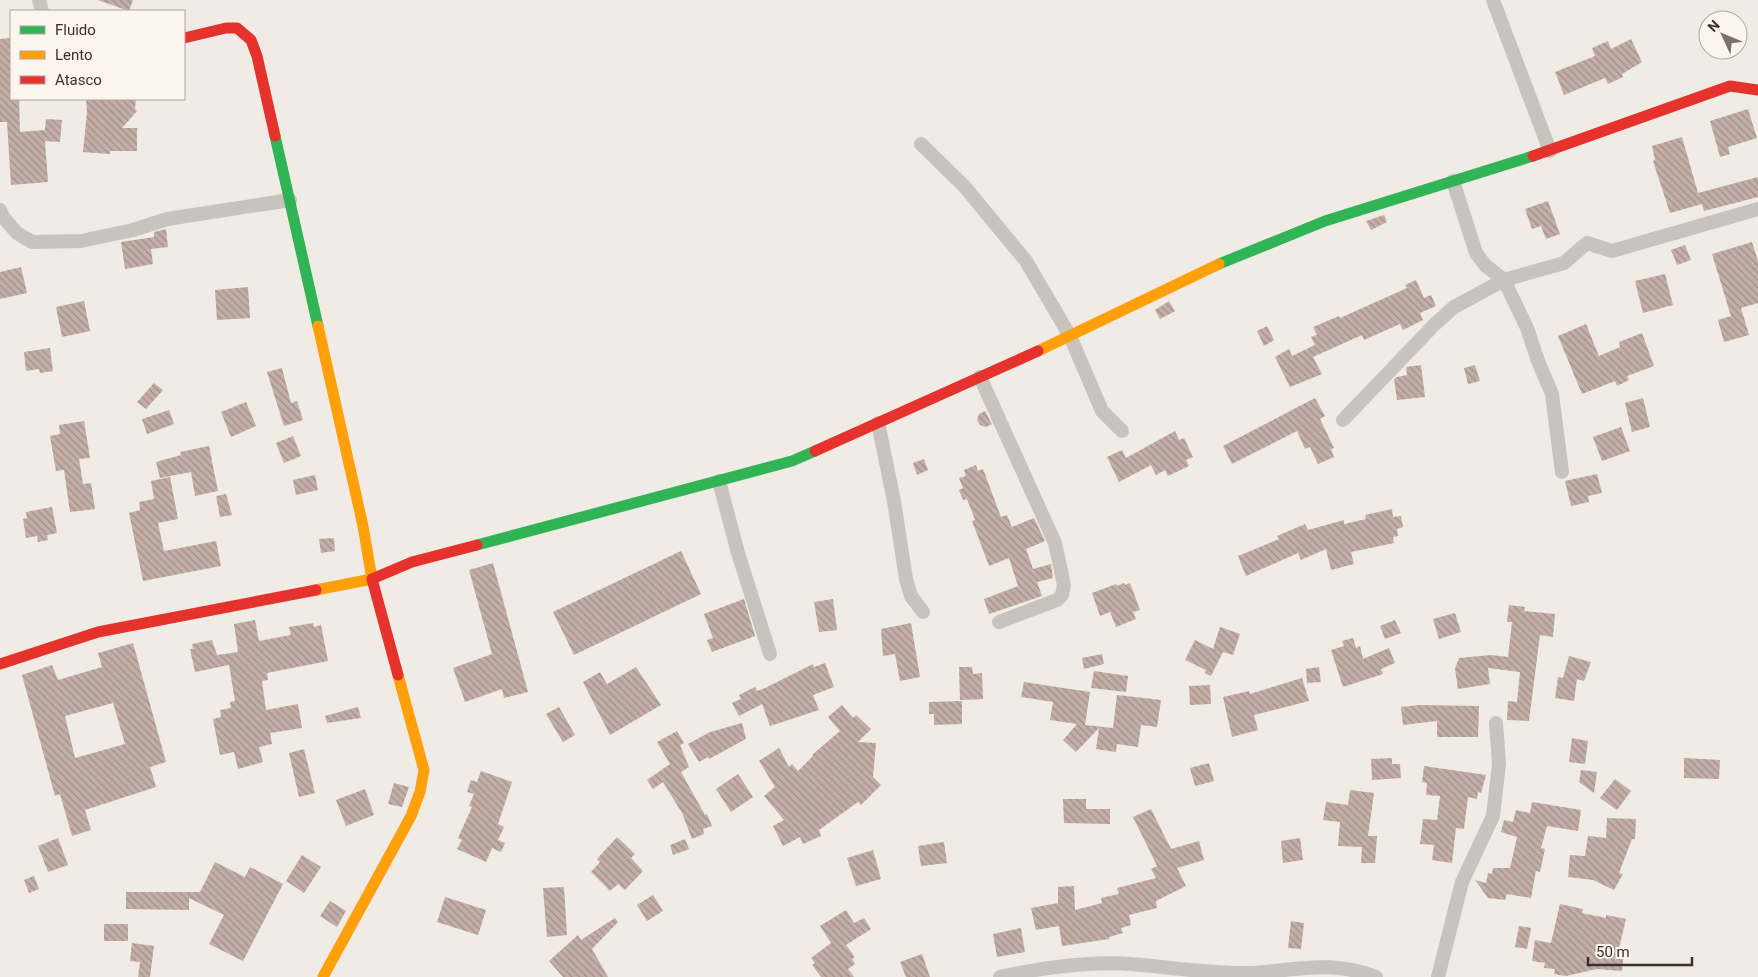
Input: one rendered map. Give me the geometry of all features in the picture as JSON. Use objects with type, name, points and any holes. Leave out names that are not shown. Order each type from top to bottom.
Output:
[{"type":"street","points":[[1493,0],[1550,151]]},
{"type":"street","points":[[185,38],[226,28],[237,28],[251,40],[257,56],[363,526],[372,579],[424,770],[420,792],[411,816],[323,977]]},
{"type":"street","points":[[0,664],[98,632],[372,579],[412,562],[792,461],[1070,336],[1210,267],[1325,220],[1550,151],[1730,86],[1758,90]]},
{"type":"street","points":[[921,144],[964,186],[1026,261],[1070,336],[1102,411],[1122,431]]},
{"type":"street","points":[[1453,182],[1476,252],[1485,265],[1504,280],[1527,328],[1552,394],[1562,472]]},
{"type":"street","points":[[0,210],[3,217],[17,233],[32,242],[81,241],[133,230],[167,219],[290,200]]},
{"type":"street","points":[[1343,420],[1435,324],[1454,307],[1504,280],[1564,263],[1587,243],[1612,251],[1758,209]]},
{"type":"street","points":[[980,377],[1055,543],[1064,585],[1062,595],[1057,600],[999,622]]},
{"type":"street","points":[[878,423],[894,501],[906,579],[911,596],[923,612]]},
{"type":"street","points":[[719,481],[738,553],[770,654]]},
{"type":"street","points":[[1438,977],[1462,882],[1493,816],[1499,764],[1496,723]]},
{"type":"street","points":[[1000,977],[1074,966],[1129,964],[1200,972],[1248,973],[1329,966],[1376,977]]},
{"type":"building","points":[[98,0],[133,0],[129,10]]},
{"type":"building","points":[[10,38],[10,100],[19,100],[20,132],[45,130],[46,119],[62,120],[60,142],[45,141],[48,182],[11,185],[7,122],[0,122],[0,39]]},
{"type":"building","points":[[1631,39],[1642,62],[1622,74],[1623,77],[1608,84],[1605,78],[1564,95],[1555,72],[1595,56],[1592,48],[1608,41],[1611,49]]},
{"type":"building","points":[[86,100],[136,100],[135,109],[137,111],[122,128],[137,128],[137,151],[110,151],[110,154],[83,152],[87,112]]},
{"type":"building","points":[[1748,109],[1757,138],[1728,147],[1730,154],[1720,157],[1710,121]]},
{"type":"building","points":[[1682,137],[1698,193],[1758,177],[1758,197],[1704,211],[1702,204],[1670,213],[1653,161],[1655,160],[1652,146]]},
{"type":"building","points":[[1548,201],[1560,234],[1546,239],[1541,226],[1532,229],[1525,209]]},
{"type":"building","points":[[1384,215],[1387,222],[1371,230],[1366,221]]},
{"type":"building","points":[[166,229],[168,247],[151,249],[153,264],[125,269],[121,242],[154,237],[154,232]]},
{"type":"building","points":[[1752,242],[1758,261],[1758,303],[1741,308],[1749,335],[1724,342],[1718,320],[1731,316],[1712,254]]},
{"type":"building","points":[[1685,245],[1691,260],[1677,265],[1671,250]]},
{"type":"building","points":[[21,267],[27,293],[0,299],[0,272]]},
{"type":"building","points":[[1665,274],[1673,305],[1643,313],[1635,281]]},
{"type":"building","points":[[1416,280],[1424,298],[1431,295],[1436,306],[1420,313],[1423,320],[1403,330],[1400,324],[1364,340],[1362,335],[1313,357],[1322,374],[1290,387],[1275,357],[1289,349],[1292,356],[1315,345],[1311,337],[1317,335],[1313,327],[1339,316],[1340,318],[1407,288],[1405,285]]},
{"type":"building","points":[[248,287],[250,318],[217,320],[215,290]]},
{"type":"building","points":[[84,301],[90,331],[62,337],[56,307]]},
{"type":"building","points":[[1169,301],[1175,311],[1160,319],[1155,310]]},
{"type":"building","points":[[1586,324],[1599,356],[1620,347],[1619,342],[1642,333],[1654,366],[1627,376],[1629,380],[1617,386],[1615,381],[1582,394],[1558,336]]},
{"type":"building","points":[[1267,326],[1274,340],[1264,346],[1257,331]]},
{"type":"building","points":[[50,348],[53,371],[40,373],[39,369],[26,371],[24,352]]},
{"type":"building","points":[[1421,365],[1425,397],[1397,400],[1394,379],[1407,375],[1406,367]]},
{"type":"building","points":[[1475,365],[1480,381],[1468,384],[1464,368]]},
{"type":"building","points":[[282,368],[291,403],[297,401],[303,420],[284,426],[267,372]]},
{"type":"building","points":[[154,383],[163,390],[146,409],[137,402]]},
{"type":"building","points":[[1315,398],[1325,416],[1320,419],[1334,448],[1331,449],[1334,457],[1318,464],[1310,447],[1305,449],[1297,431],[1232,464],[1223,446]]},
{"type":"building","points":[[1643,398],[1650,427],[1632,432],[1625,403]]},
{"type":"building","points":[[246,402],[256,426],[231,437],[221,412]]},
{"type":"building","points":[[169,410],[174,424],[147,434],[142,419]]},
{"type":"building","points":[[985,411],[992,424],[986,427],[980,425],[977,420],[979,414]]},
{"type":"building","points":[[84,421],[90,458],[79,459],[83,484],[91,483],[95,509],[70,512],[64,470],[56,471],[50,436],[60,434],[59,425]]},
{"type":"building","points":[[1621,427],[1630,451],[1602,461],[1593,437]]},
{"type":"building","points":[[1175,431],[1179,440],[1184,438],[1193,457],[1186,460],[1189,466],[1168,476],[1165,470],[1156,475],[1151,465],[1119,482],[1107,457],[1122,450],[1126,458]]},
{"type":"building","points":[[293,436],[301,456],[284,463],[276,443]]},
{"type":"building","points":[[209,446],[218,491],[195,496],[191,472],[160,478],[156,462],[181,455],[180,452]]},
{"type":"building","points":[[924,459],[928,470],[917,475],[913,463]]},
{"type":"building","points":[[976,465],[978,471],[983,469],[1001,517],[1007,515],[1012,527],[1034,518],[1045,541],[1026,549],[1033,569],[1051,564],[1053,578],[1037,582],[1042,596],[989,614],[984,599],[1018,586],[1009,558],[989,566],[972,521],[975,520],[967,499],[963,500],[959,490],[963,488],[959,478],[966,476],[964,470]]},
{"type":"building","points":[[1597,474],[1602,493],[1588,496],[1589,502],[1571,506],[1565,481]]},
{"type":"building","points":[[315,475],[318,490],[296,495],[293,480]]},
{"type":"building","points":[[170,477],[178,519],[158,523],[164,551],[216,541],[221,566],[143,581],[129,513],[140,510],[139,502],[154,499],[151,481]]},
{"type":"building","points":[[226,494],[232,515],[220,517],[216,496]]},
{"type":"building","points":[[52,507],[57,533],[47,535],[48,540],[38,542],[37,536],[26,538],[23,519],[27,518],[26,512]]},
{"type":"building","points":[[1392,509],[1393,517],[1401,516],[1403,527],[1397,529],[1398,536],[1393,537],[1394,543],[1351,552],[1354,564],[1331,570],[1326,549],[1301,560],[1298,553],[1246,576],[1238,556],[1279,539],[1277,536],[1305,524],[1308,530],[1344,520],[1344,524],[1366,519],[1365,515]]},
{"type":"building","points":[[334,538],[335,551],[321,553],[319,539]]},
{"type":"building","points":[[681,551],[701,594],[574,655],[553,612]]},
{"type":"building","points":[[493,563],[528,692],[504,698],[502,689],[465,702],[453,668],[492,654],[469,570]]},
{"type":"building","points":[[1124,583],[1125,585],[1130,583],[1140,610],[1133,612],[1136,619],[1116,627],[1110,612],[1100,616],[1092,593]]},
{"type":"building","points":[[744,599],[755,636],[712,652],[707,640],[713,638],[704,614]]},
{"type":"building","points":[[833,599],[837,630],[819,632],[814,602]]},
{"type":"building","points":[[1509,605],[1525,607],[1524,611],[1555,614],[1553,637],[1540,635],[1529,721],[1507,720],[1508,701],[1517,702],[1520,672],[1488,668],[1490,684],[1458,689],[1455,669],[1459,658],[1491,655],[1508,657],[1512,622],[1507,622]]},
{"type":"building","points":[[1455,613],[1461,632],[1439,639],[1433,619]]},
{"type":"building","points":[[255,620],[259,641],[291,635],[289,627],[313,623],[314,627],[321,625],[328,661],[267,673],[268,680],[262,681],[266,710],[298,704],[302,728],[270,733],[272,744],[259,747],[263,762],[238,769],[234,752],[220,755],[213,719],[221,717],[220,710],[231,708],[230,702],[235,701],[229,665],[195,672],[190,649],[193,649],[192,644],[212,640],[217,655],[238,652],[234,624]]},
{"type":"building","points":[[1395,620],[1401,633],[1385,639],[1380,626]]},
{"type":"building","points":[[911,623],[920,677],[900,681],[895,654],[883,656],[881,629]]},
{"type":"building","points":[[1220,627],[1240,634],[1233,655],[1223,652],[1211,676],[1205,673],[1206,670],[1185,660],[1195,640],[1213,649]]},
{"type":"building","points":[[1353,638],[1356,648],[1360,646],[1363,659],[1389,648],[1395,663],[1381,669],[1383,674],[1343,687],[1331,650],[1344,646],[1342,641]]},
{"type":"building","points":[[133,643],[166,762],[150,767],[156,787],[85,810],[91,830],[72,836],[60,794],[55,796],[22,675],[52,665],[58,680],[102,667],[98,653]],"holes":[[[113,703],[125,744],[75,758],[65,716]]]},
{"type":"building","points":[[1102,654],[1104,664],[1084,669],[1082,658]]},
{"type":"building","points":[[1569,656],[1591,662],[1584,681],[1577,679],[1574,701],[1555,698],[1558,677],[1563,678]]},
{"type":"building","points":[[825,663],[834,687],[813,695],[819,710],[770,726],[762,704],[739,716],[732,703],[741,699],[739,695],[755,687],[757,691],[813,664],[814,667]]},
{"type":"building","points":[[636,667],[661,705],[610,735],[583,682],[600,672],[607,684]]},
{"type":"building","points":[[959,667],[972,667],[973,674],[982,673],[983,699],[960,700]]},
{"type":"building","points":[[1319,667],[1321,682],[1307,683],[1306,669]]},
{"type":"building","points":[[1094,671],[1128,676],[1126,692],[1091,688]]},
{"type":"building","points":[[1302,678],[1309,701],[1254,715],[1258,730],[1232,737],[1223,697],[1249,691],[1250,694]]},
{"type":"building","points":[[1024,682],[1090,692],[1085,725],[1113,728],[1117,695],[1161,700],[1157,727],[1141,725],[1138,747],[1117,744],[1116,752],[1096,749],[1099,728],[1076,752],[1063,740],[1077,724],[1050,720],[1053,702],[1021,697]]},
{"type":"building","points":[[1210,685],[1211,704],[1190,705],[1189,686]]},
{"type":"building","points":[[962,701],[962,724],[934,725],[934,714],[929,714],[929,702]]},
{"type":"building","points":[[842,705],[853,718],[856,715],[871,729],[858,742],[876,743],[873,777],[881,785],[861,805],[858,802],[819,830],[821,836],[803,844],[800,837],[783,846],[773,826],[784,820],[764,796],[775,787],[759,761],[779,748],[789,767],[792,764],[798,771],[812,755],[840,731],[828,717]]},
{"type":"building","points":[[1419,705],[1479,706],[1478,737],[1437,737],[1437,721],[1403,725],[1401,707]]},
{"type":"building","points":[[358,707],[361,718],[327,723],[325,716]]},
{"type":"building","points":[[559,707],[575,735],[563,742],[546,714]]},
{"type":"building","points":[[742,723],[746,739],[709,759],[708,757],[699,762],[688,744],[710,732]]},
{"type":"building","points":[[677,731],[684,743],[680,745],[689,767],[681,772],[705,815],[707,814],[712,826],[703,829],[704,834],[692,839],[682,813],[663,782],[653,789],[647,780],[670,764],[657,742]]},
{"type":"building","points":[[1572,738],[1588,741],[1585,764],[1569,762]]},
{"type":"building","points":[[304,749],[315,793],[299,797],[289,753]]},
{"type":"building","points":[[1392,758],[1392,764],[1400,764],[1401,778],[1372,780],[1371,759]]},
{"type":"building","points":[[1684,758],[1720,760],[1719,779],[1684,778]]},
{"type":"building","points":[[1209,763],[1214,781],[1195,786],[1190,768]]},
{"type":"building","points":[[1424,766],[1486,775],[1481,793],[1478,792],[1477,799],[1468,797],[1464,829],[1456,828],[1452,863],[1432,860],[1434,845],[1420,844],[1423,819],[1437,820],[1440,796],[1426,795],[1427,783],[1422,782]]},
{"type":"building","points":[[1581,770],[1597,772],[1594,793],[1579,782]]},
{"type":"building","points":[[481,771],[512,782],[498,824],[504,827],[498,840],[505,843],[501,852],[492,848],[486,862],[457,849],[462,840],[458,838],[472,807],[469,806],[474,794],[467,792],[471,780],[477,782]]},
{"type":"building","points":[[738,774],[753,797],[731,812],[716,789]]},
{"type":"building","points":[[1615,779],[1631,791],[1617,810],[1600,798]]},
{"type":"building","points":[[394,783],[409,787],[402,807],[388,804]]},
{"type":"building","points":[[365,789],[374,815],[346,826],[336,800]]},
{"type":"building","points":[[1350,790],[1374,793],[1368,836],[1377,836],[1375,863],[1361,863],[1362,847],[1338,846],[1340,822],[1323,820],[1326,802],[1348,805]]},
{"type":"building","points":[[1063,799],[1086,799],[1086,809],[1110,809],[1110,824],[1064,823]]},
{"type":"building","points":[[1532,802],[1581,810],[1578,831],[1547,826],[1541,848],[1545,849],[1540,872],[1536,871],[1531,898],[1507,894],[1505,900],[1488,898],[1475,880],[1486,883],[1488,873],[1492,874],[1493,868],[1510,868],[1517,837],[1501,832],[1504,820],[1513,822],[1516,810],[1530,813]]},
{"type":"building","points":[[1151,809],[1171,849],[1199,841],[1204,860],[1177,868],[1186,886],[1156,901],[1157,908],[1129,915],[1131,925],[1121,928],[1123,933],[1109,937],[1109,939],[1062,946],[1059,926],[1036,930],[1031,908],[1058,903],[1058,887],[1074,886],[1075,910],[1102,903],[1101,898],[1119,894],[1117,888],[1156,878],[1151,869],[1157,866],[1133,817]]},
{"type":"building","points":[[1607,818],[1636,819],[1635,839],[1632,839],[1619,873],[1623,874],[1614,890],[1593,880],[1568,877],[1570,855],[1585,856],[1588,836],[1606,838]]},
{"type":"building","points":[[617,837],[635,854],[631,858],[643,871],[625,890],[618,884],[610,891],[591,872],[600,862],[597,859]]},
{"type":"building","points":[[58,838],[68,865],[48,872],[38,846]]},
{"type":"building","points":[[1300,838],[1303,860],[1283,863],[1281,841]]},
{"type":"building","points":[[685,839],[689,849],[673,855],[670,845]]},
{"type":"building","points":[[944,842],[947,863],[921,866],[918,846]]},
{"type":"building","points":[[873,850],[881,879],[856,886],[847,858]]},
{"type":"building","points":[[302,855],[321,867],[304,893],[286,881]]},
{"type":"building","points":[[215,862],[245,877],[250,867],[283,884],[243,961],[209,944],[224,915],[189,898],[189,910],[126,909],[126,892],[200,892]]},
{"type":"building","points":[[34,876],[39,889],[29,893],[24,880]]},
{"type":"building","points":[[564,887],[567,935],[547,937],[543,888]]},
{"type":"building","points":[[653,895],[663,911],[647,921],[637,905]]},
{"type":"building","points":[[445,897],[486,910],[478,935],[437,922]]},
{"type":"building","points":[[330,901],[346,911],[337,927],[320,916]]},
{"type":"building","points":[[1560,904],[1583,909],[1582,913],[1606,918],[1606,915],[1626,919],[1619,948],[1624,949],[1622,971],[1597,969],[1566,976],[1554,974],[1555,969],[1544,968],[1545,963],[1532,961],[1535,940],[1551,943]]},
{"type":"building","points":[[846,910],[854,923],[864,918],[871,929],[846,945],[855,957],[852,959],[855,964],[848,969],[854,977],[821,977],[812,965],[815,963],[811,958],[831,943],[820,926]]},
{"type":"building","points":[[615,918],[618,922],[592,949],[608,977],[563,977],[549,961],[578,935],[581,940]]},
{"type":"building","points":[[1291,921],[1304,923],[1301,949],[1288,948]]},
{"type":"building","points":[[104,924],[128,924],[128,941],[104,941]]},
{"type":"building","points":[[1519,926],[1531,928],[1527,949],[1515,947]]},
{"type":"building","points":[[1021,928],[1025,952],[997,957],[993,934]]},
{"type":"building","points":[[132,943],[154,946],[150,977],[138,977],[140,962],[130,961]]},
{"type":"building","points":[[922,954],[930,977],[906,977],[900,962]]},
{"type":"traffic: fast","points":[[275,136],[318,326]]},
{"type":"traffic: fast","points":[[1219,264],[1325,221],[1533,156]]},
{"type":"traffic: fast","points":[[477,545],[792,461],[815,451]]},
{"type":"traffic: slow","points":[[1038,351],[1219,264]]},
{"type":"traffic: slow","points":[[316,590],[372,579],[363,526],[318,326]]},
{"type":"traffic: slow","points":[[323,977],[411,816],[420,792],[424,770],[398,675]]},
{"type":"traffic: jam","points":[[185,38],[226,28],[237,28],[251,40],[257,56],[275,136]]},
{"type":"traffic: jam","points":[[1533,156],[1730,86],[1758,90]]},
{"type":"traffic: jam","points":[[815,451],[1038,351]]},
{"type":"traffic: jam","points":[[398,675],[372,579],[412,562],[477,545]]},
{"type":"traffic: jam","points":[[0,664],[98,632],[316,590]]}]
